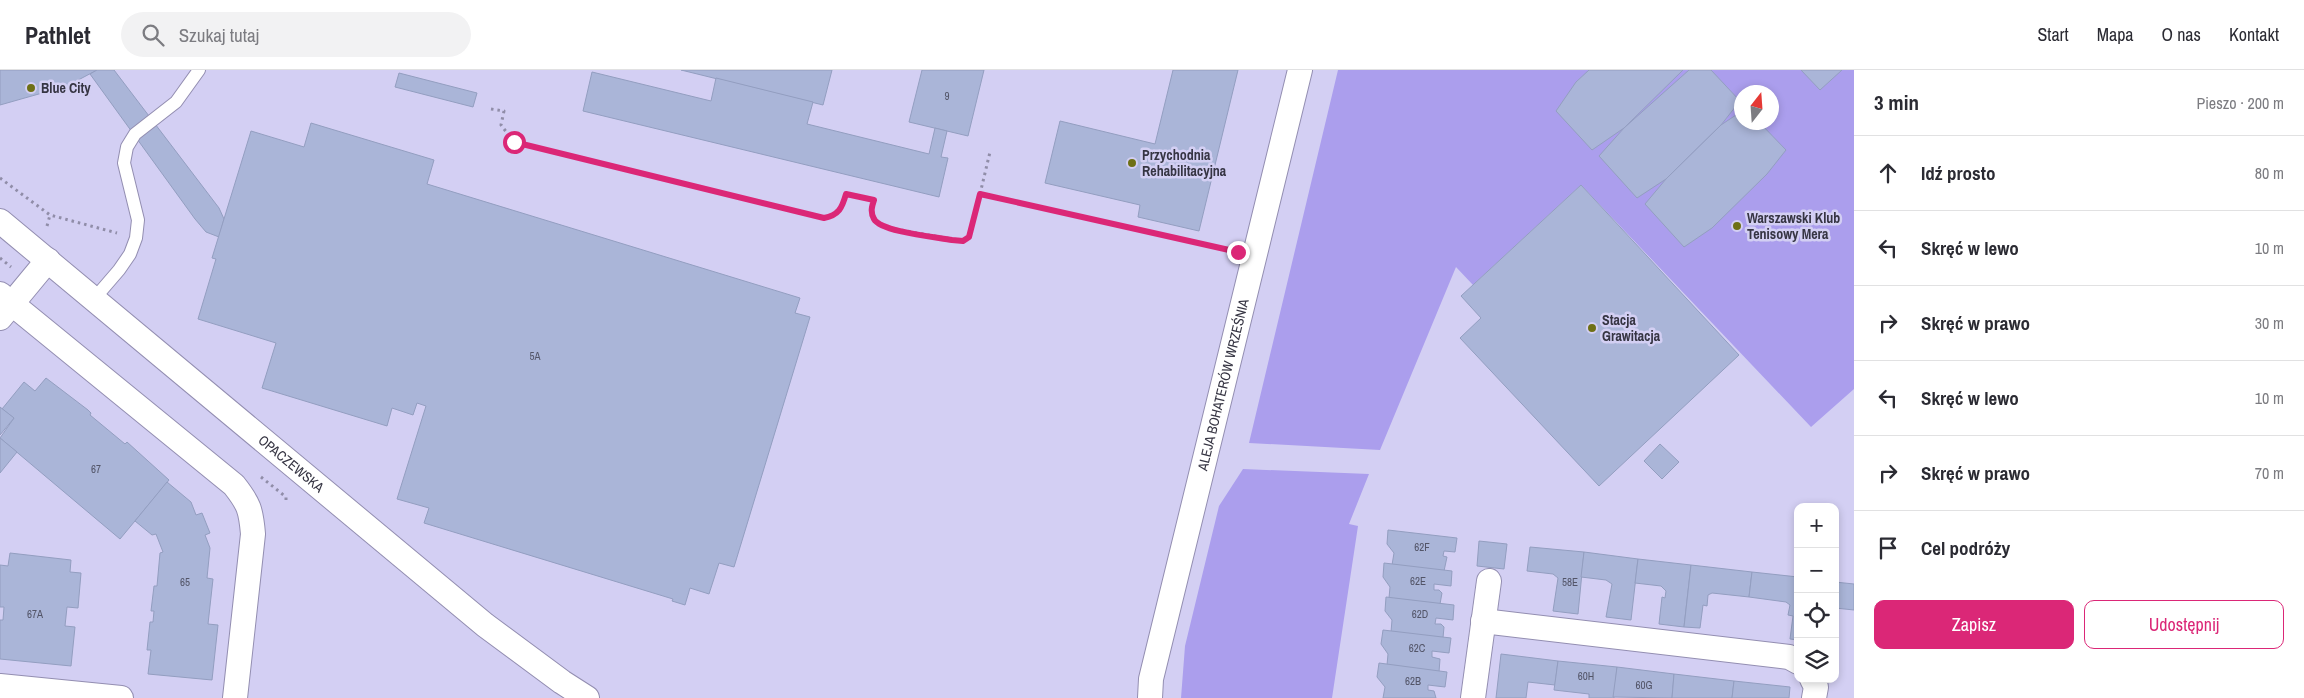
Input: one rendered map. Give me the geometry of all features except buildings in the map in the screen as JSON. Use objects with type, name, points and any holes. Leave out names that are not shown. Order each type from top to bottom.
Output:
[{"type":"street","name":"ALEJA BOHATERÓW WRZEŚNIA","points":[[1150,698],[1151,679],[1300,70]]},
{"type":"street","name":"OPACZEWSKA","points":[[0,221],[485,625],[562,682],[587,698]]},
{"type":"street","points":[[48,260],[4,305],[234,486],[246,500],[251,512],[253,534],[235,698]]},
{"type":"street","points":[[1473,698],[1489,582]]},
{"type":"street","points":[[1484,621],[1789,657],[1794,660]]},
{"type":"street","points":[[1814,683],[1816,687],[1814,698]]},
{"type":"street","points":[[0,686],[121,698]]},
{"type":"lane","points":[[94,299],[130,254],[136,238],[138,220],[124,163],[127,148],[135,134],[176,102],[199,70]]},
{"type":"path","points":[[492,109],[504,111],[501,125],[514,142],[824,218],[833,216],[842,209],[846,194],[874,200],[871,208],[874,220],[884,227],[963,241],[969,237],[990,152]]},
{"type":"path","points":[[0,178],[50,215],[120,234]]},
{"type":"path","points":[[980,194],[1238,252]]},
{"type":"path","points":[[275,488],[286,497],[286,504]]},
{"type":"shaded area","points":[[1338,70],[1854,70],[1854,389],[1811,427],[1581,185],[1473,285],[1456,267],[1380,450],[1249,443]]},
{"type":"shaded area","points":[[1243,469],[1369,474],[1349,524],[1358,526],[1332,698],[1181,698],[1185,646],[1219,506]]},
{"type":"place","name":"Blue City","points":[[31,88]]},
{"type":"place","name":"Przychodnia Rehabilitacyjna","points":[[1132,163]]},
{"type":"place","name":"Warszawski Klub Tenisowy Mera","points":[[1737,226]]},
{"type":"place","name":"Stacja Grawitacja","points":[[1592,328]]},
{"type":"route","points":[[514,142],[824,218],[833,216],[842,209],[846,194],[858,196],[874,200],[871,208],[874,220],[884,227],[952,240],[963,241],[969,237],[980,194],[995,198],[1011,199],[1238,252]]}]
